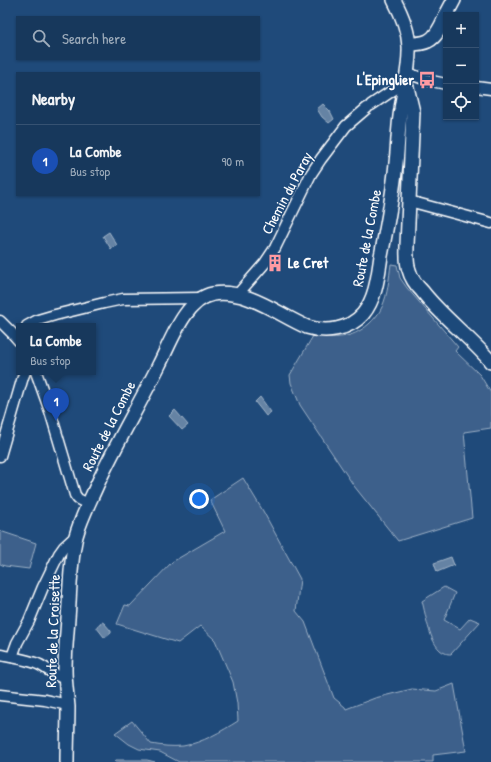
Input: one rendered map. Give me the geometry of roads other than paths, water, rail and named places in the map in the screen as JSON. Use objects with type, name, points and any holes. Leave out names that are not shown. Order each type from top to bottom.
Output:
[{"type":"street","name":"Route de la Combe","points":[[88,504],[178,328],[189,309],[202,298],[213,294],[237,295],[261,303],[299,324],[315,329],[338,329],[353,323],[364,313],[374,291],[390,213],[401,108],[409,63],[409,44],[405,23],[394,0]]},
{"type":"street","points":[[448,12],[454,0]]},
{"type":"street","points":[[409,44],[429,41],[434,36],[443,20]]},
{"type":"street","points":[[443,83],[406,77],[413,112],[407,258],[409,270],[414,282],[435,306],[491,362]]},
{"type":"street","name":"Chemin du Paray","points":[[237,295],[276,248],[308,179],[346,126],[406,77]]},
{"type":"street","points":[[479,88],[491,89]]},
{"type":"street","points":[[409,201],[491,223]]},
{"type":"street","points":[[32,323],[38,320],[123,299],[202,298]]},
{"type":"street","points":[[0,321],[16,331]]},
{"type":"street","points":[[0,456],[24,375]]},
{"type":"street","points":[[37,375],[50,411],[75,495],[78,499],[88,504]]},
{"type":"street","name":"Route de la Croisette","points":[[67,762],[68,705],[65,679],[65,652],[71,570],[79,525],[88,504]]},
{"type":"street","points":[[12,657],[17,643],[29,621],[59,554],[77,535]]},
{"type":"street","points":[[0,655],[39,664],[65,679]]},
{"type":"street","points":[[0,695],[45,700],[68,705]]},
{"type":"place","name":"L'Epinglier","points":[[427,80]]},
{"type":"place","name":"Le Cret","points":[[275,263]]},
{"type":"place","name":"La Combe","points":[[56,421]]}]
